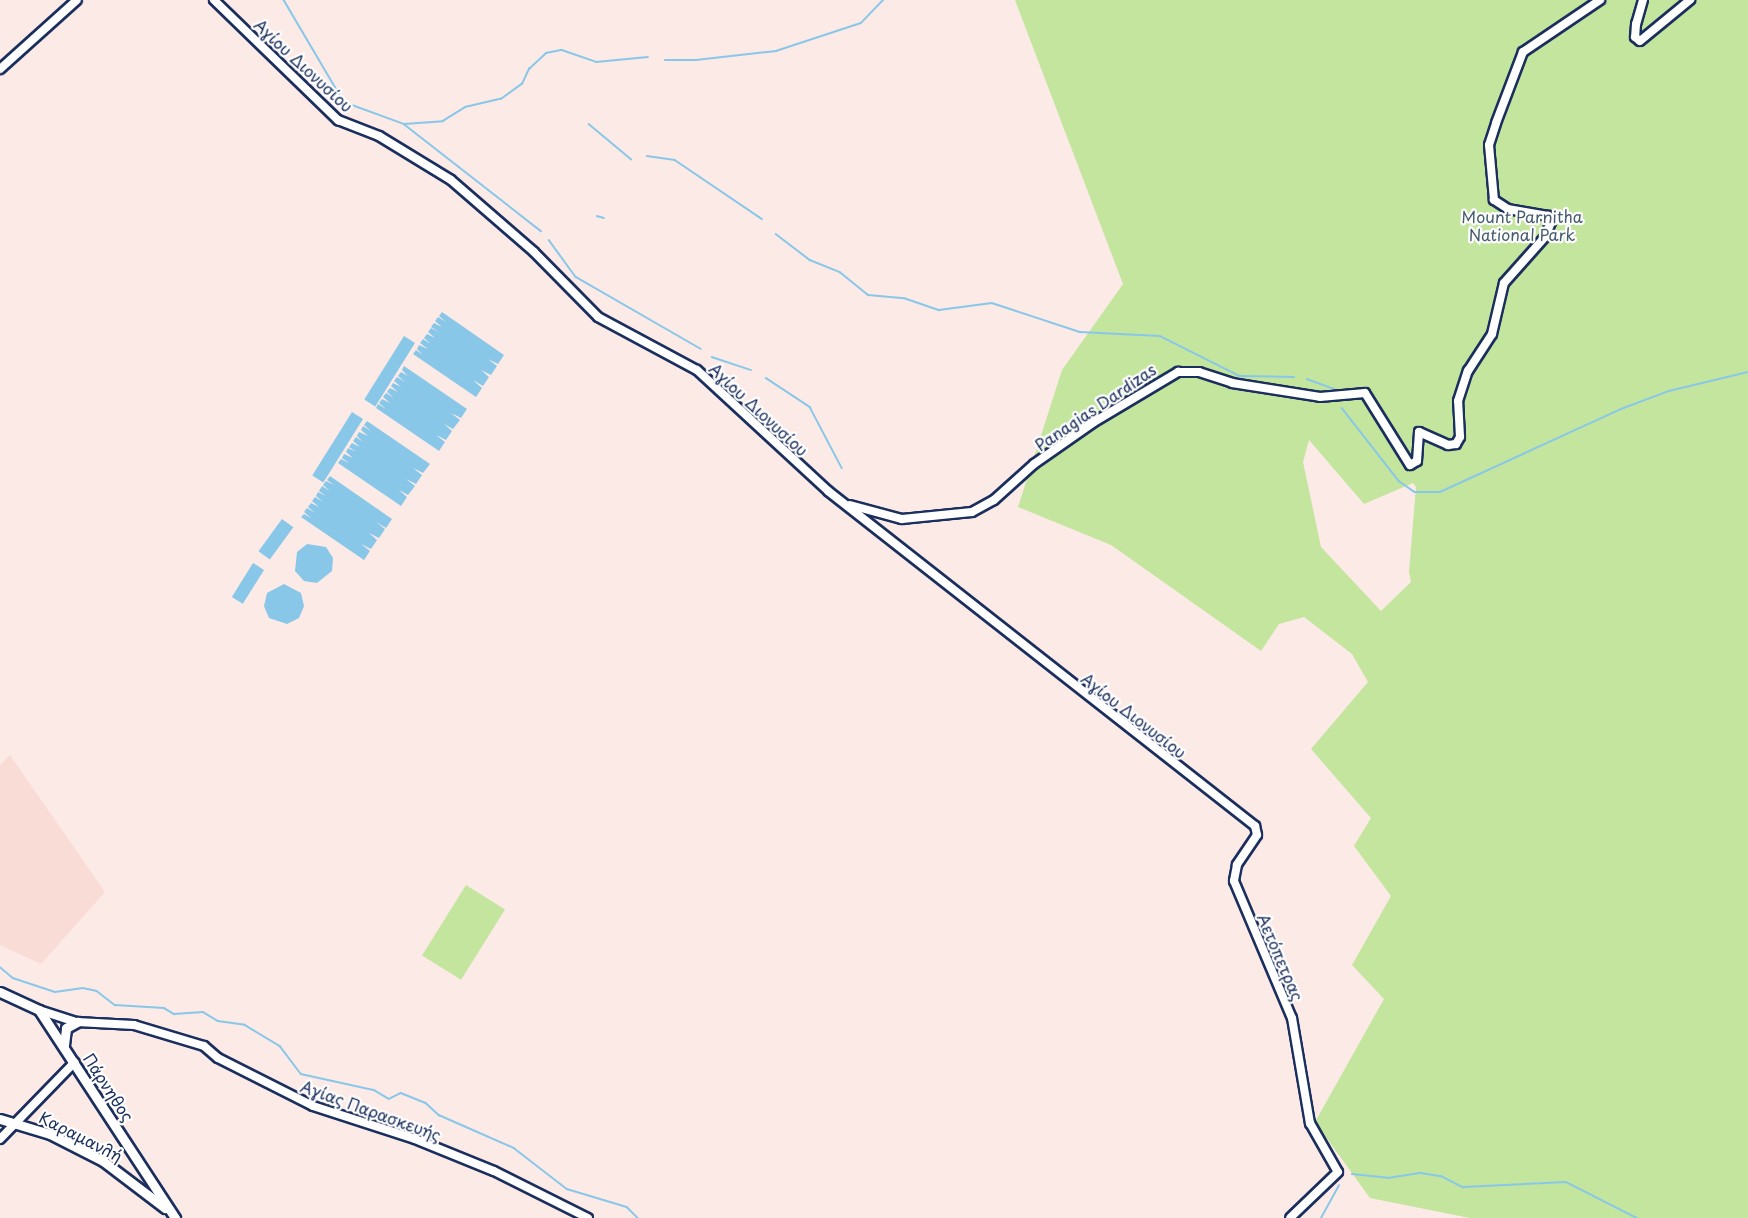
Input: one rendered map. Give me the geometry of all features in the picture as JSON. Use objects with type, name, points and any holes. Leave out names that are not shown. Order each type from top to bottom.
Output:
[{"type":"main road","name":"Πάρνηθος","points":[[0,992],[39,1010],[75,1062],[171,1216]]},
{"type":"main road","points":[[64,1045],[66,1028],[77,1022]]},
{"type":"main road","name":"Καραμανλή","points":[[0,1119],[16,1121],[103,1161],[171,1216]]},
{"type":"street","points":[[0,69],[77,0]]},
{"type":"street","name":"Αγίου Διονυσίου","points":[[214,0],[338,120],[379,136],[451,180],[534,252],[598,317],[697,370],[846,504],[1255,826]]},
{"type":"street","name":"Panagias Dardizas","points":[[846,504],[886,516],[917,519],[978,510],[1094,422],[1178,372],[1199,372],[1232,383],[1320,397],[1365,393],[1410,465],[1417,461],[1419,432],[1448,445],[1456,444],[1460,437],[1456,416],[1463,386],[1492,334],[1504,283],[1545,237],[1551,222],[1548,216],[1508,209],[1494,200],[1489,145],[1496,123],[1523,52],[1600,0]]},
{"type":"street","points":[[1643,0],[1635,37],[1641,41],[1690,0]]},
{"type":"street","points":[[882,531],[886,516]]},
{"type":"street","name":"Αετόπετρας","points":[[1255,826],[1257,835],[1237,865],[1234,881],[1292,1017],[1310,1123],[1338,1172],[1290,1218]]},
{"type":"street","name":"Αγίας Παρασκευής","points":[[39,1010],[77,1022],[134,1025],[204,1046],[218,1059],[313,1106],[476,1164],[588,1218]]},
{"type":"street","points":[[0,1139],[75,1062]]},
{"type":"shaded area","points":[[10,755],[105,892],[41,964],[0,945],[0,765]]},
{"type":"green space","name":"Mount Parnitha National Park","points":[[1015,0],[1748,0],[1748,1218],[1470,1218],[1370,1198],[1315,1122],[1384,999],[1352,965],[1391,896],[1354,846],[1371,818],[1311,749],[1368,682],[1352,654],[1304,617],[1279,624],[1261,651],[1111,545],[1018,507],[1062,370],[1123,284]],"holes":[[[1309,440],[1364,504],[1413,483],[1416,487],[1409,572],[1411,582],[1381,611],[1321,547],[1303,462]]]},
{"type":"green space","points":[[466,885],[505,909],[461,980],[422,955]]},
{"type":"water","points":[[442,312],[504,355],[498,364],[488,359],[497,366],[491,375],[481,370],[489,377],[483,386],[473,380],[482,388],[476,397],[413,354],[416,350],[423,355],[417,349],[419,345],[428,349],[420,343],[423,339],[431,344],[424,338],[427,334],[435,338],[428,332],[431,328],[439,332],[431,327],[434,323],[442,327],[435,321],[438,317],[446,322],[439,316]]},
{"type":"water","points":[[404,336],[415,343],[375,406],[364,400]]},
{"type":"water","points":[[404,366],[467,409],[461,418],[451,413],[460,420],[453,429],[444,424],[452,431],[446,440],[436,435],[445,442],[439,451],[376,408],[378,404],[386,409],[379,403],[382,399],[390,403],[383,397],[386,393],[394,398],[387,392],[390,388],[398,392],[391,386],[393,383],[401,387],[394,381],[397,377],[405,382],[398,376],[401,372],[408,376],[402,370]]},
{"type":"water","points":[[352,412],[363,419],[323,482],[312,476]]},
{"type":"water","points":[[367,421],[430,464],[423,473],[413,468],[422,475],[416,484],[406,479],[415,486],[408,495],[399,490],[407,497],[401,506],[338,463],[341,459],[349,463],[342,458],[344,454],[353,458],[346,452],[348,448],[356,452],[349,447],[352,443],[360,447],[353,441],[356,437],[363,442],[357,436],[359,432],[368,436],[361,430],[363,426],[371,431],[364,425]]},
{"type":"water","points":[[330,476],[392,519],[386,528],[376,522],[385,529],[379,538],[369,533],[377,540],[371,549],[361,544],[370,551],[364,560],[301,517],[304,514],[311,518],[304,512],[307,508],[315,513],[308,507],[311,503],[319,507],[312,501],[315,497],[323,502],[316,496],[318,492],[326,496],[319,491],[322,486],[330,491],[323,485],[326,481],[334,485],[327,480]]},
{"type":"water","points":[[282,519],[293,527],[270,560],[258,551]]},
{"type":"water","points":[[307,544],[326,547],[333,558],[332,571],[317,583],[304,581],[295,571],[297,552]]},
{"type":"water","points":[[253,563],[264,570],[243,604],[232,597]]},
{"type":"water","points":[[284,584],[301,593],[304,606],[299,618],[287,624],[269,618],[264,606],[267,593]]},
{"type":"waterway","points":[[284,0],[344,102],[404,124],[541,231]]},
{"type":"waterway","points":[[665,60],[696,60],[776,51],[861,23],[883,0]]},
{"type":"waterway","points":[[404,124],[443,121],[465,107],[501,99],[522,84],[529,69],[546,53],[562,50],[596,62],[648,57]]},
{"type":"waterway","points":[[589,124],[631,159]]},
{"type":"waterway","points":[[647,156],[675,160],[762,219]]},
{"type":"waterway","points":[[597,216],[604,218]]},
{"type":"waterway","points":[[776,234],[810,260],[840,272],[868,295],[904,298],[939,310],[992,303],[1080,332],[1160,336],[1240,376],[1294,377]]},
{"type":"waterway","points":[[549,240],[576,277],[701,349]]},
{"type":"waterway","points":[[712,357],[751,370]]},
{"type":"waterway","points":[[1342,408],[1399,481],[1415,492],[1440,492],[1621,409],[1669,391],[1748,372]]},
{"type":"waterway","points":[[766,378],[810,407],[842,468]]},
{"type":"waterway","points":[[1307,379],[1334,389]]},
{"type":"waterway","points":[[0,967],[13,978],[55,992],[83,988],[97,991],[115,1005],[164,1008],[174,1014],[203,1012],[218,1021],[245,1025],[280,1046],[301,1074],[374,1090],[389,1099],[401,1093],[426,1103],[439,1115],[514,1148],[567,1189],[627,1207],[638,1218]]},
{"type":"waterway","points":[[1352,1174],[1388,1178],[1421,1173],[1441,1176],[1463,1187],[1566,1182],[1637,1218]]},
{"type":"waterway","points":[[1321,1218],[1339,1186]]}]
